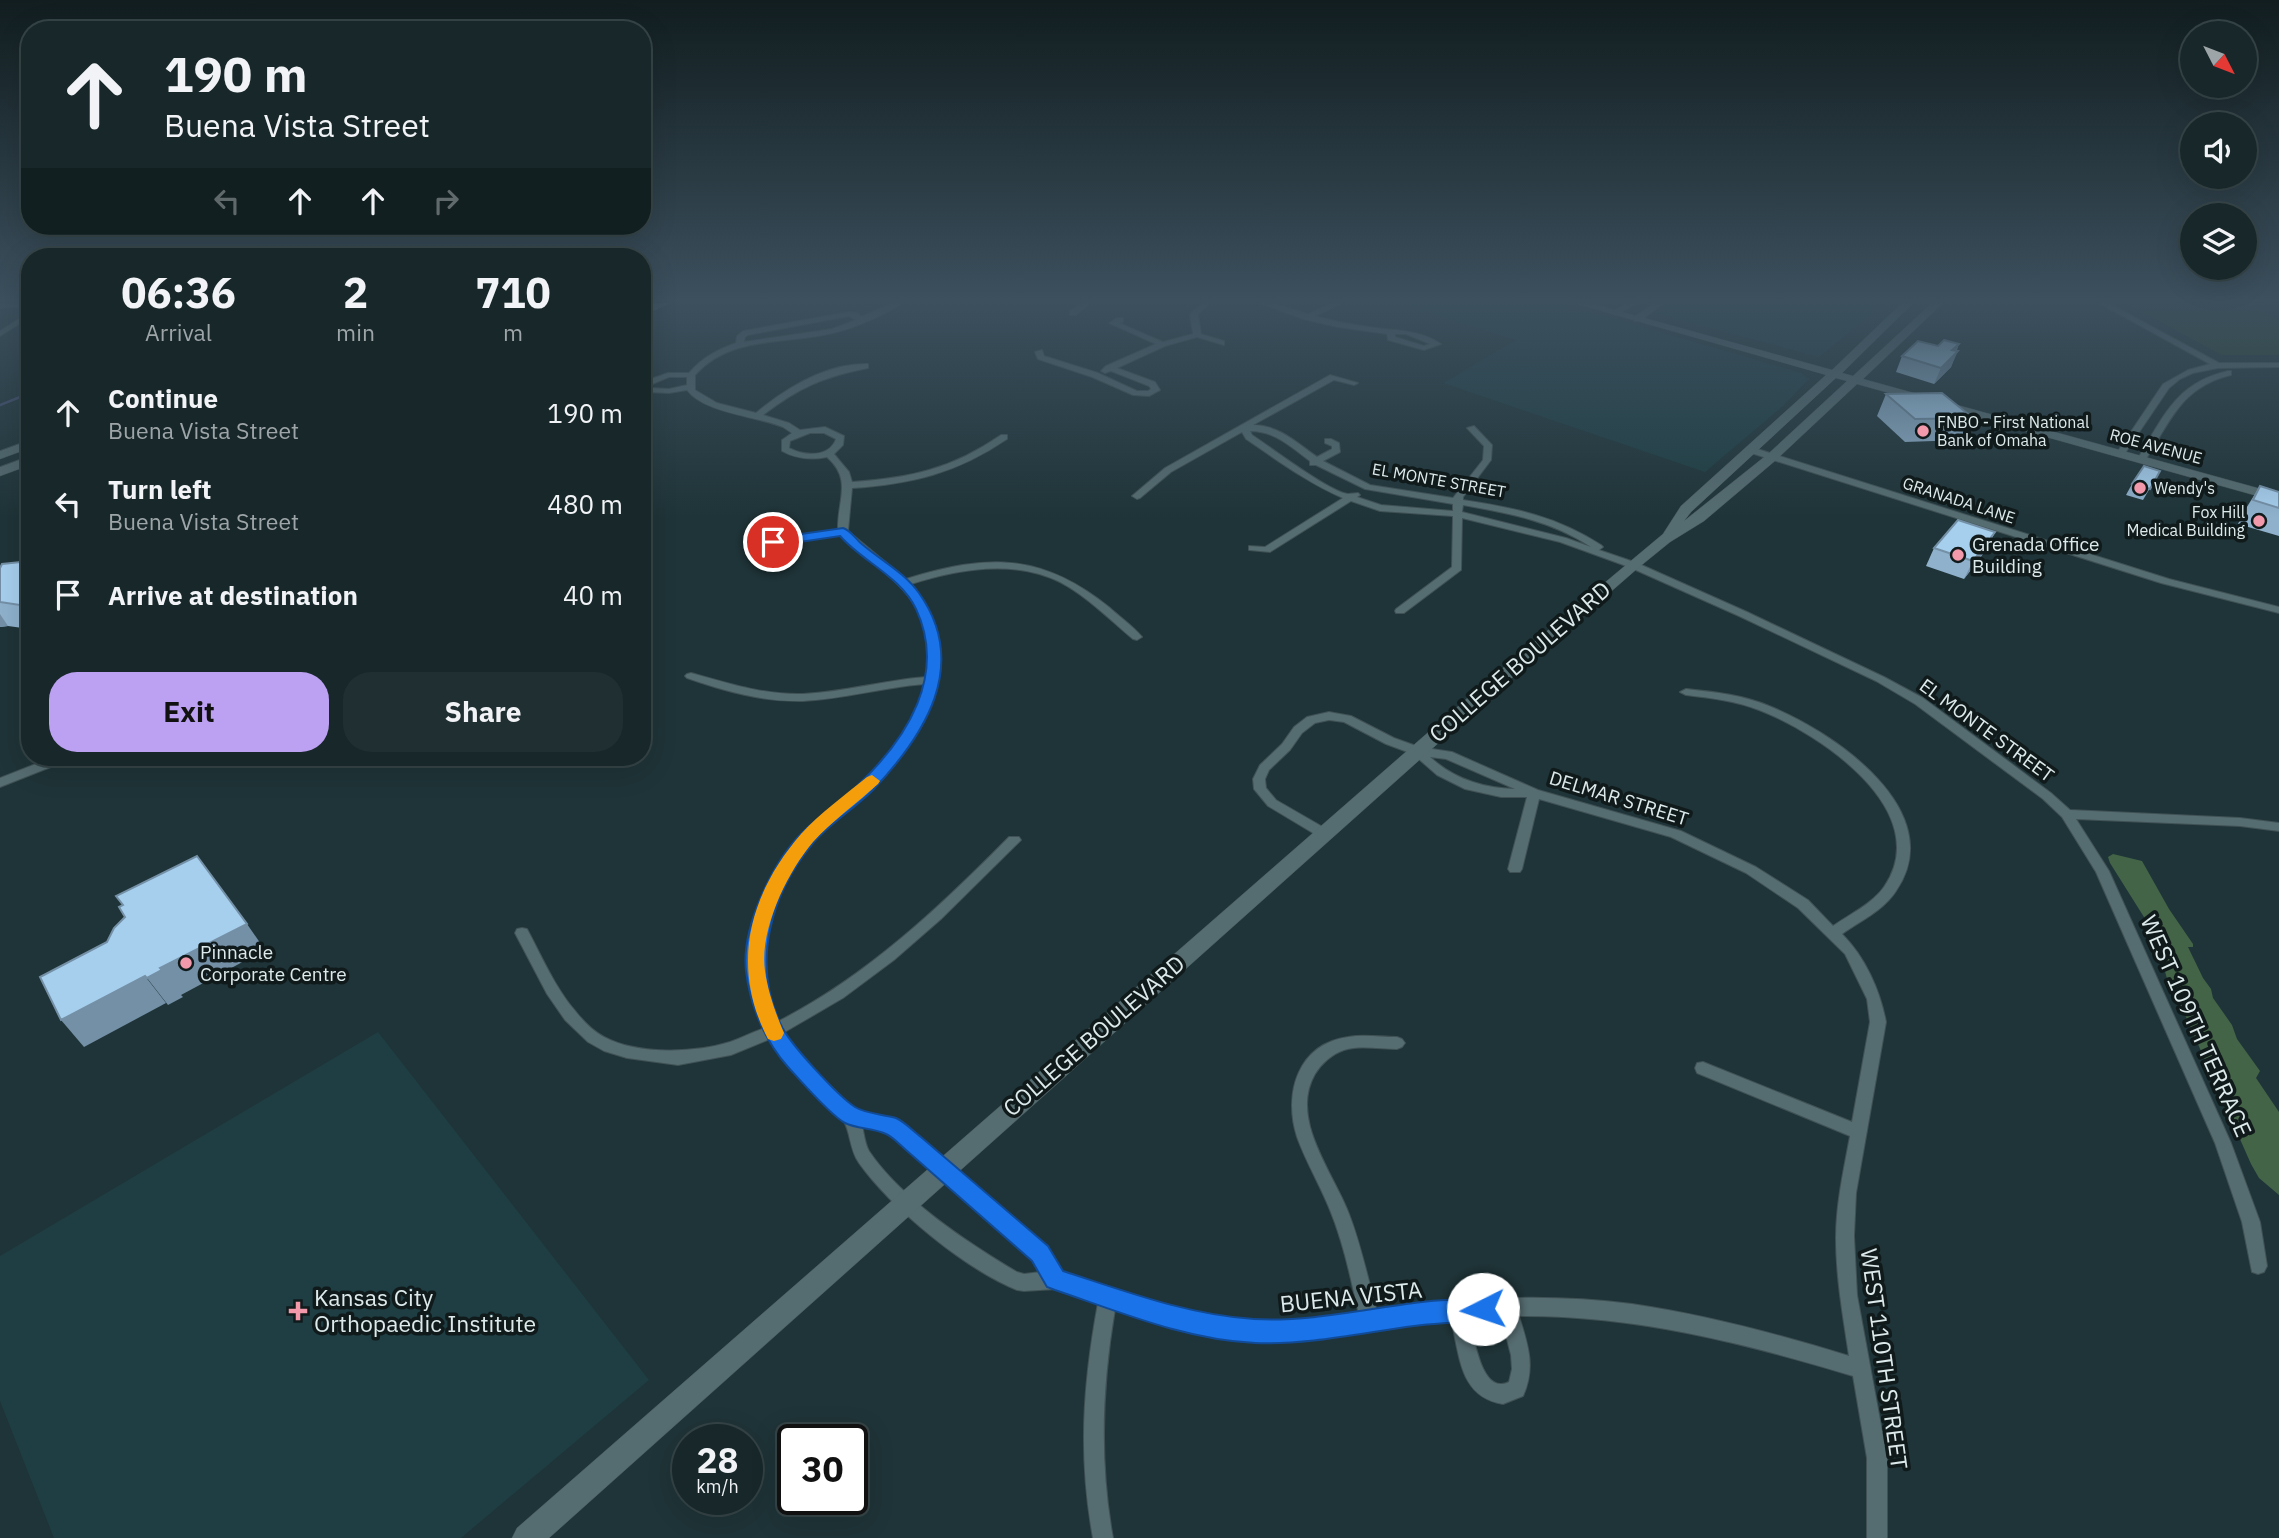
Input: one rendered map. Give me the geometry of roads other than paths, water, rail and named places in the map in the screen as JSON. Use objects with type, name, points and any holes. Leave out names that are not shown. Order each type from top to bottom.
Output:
[{"type":"main road","name":"COLLEGE BOULEVARD","points":[[1665,539],[1686,509],[1830,375]]},
{"type":"main road","name":"ROE AVENUE","points":[[1844,375],[2123,451],[2279,489]]},
{"type":"main road","name":"COLLEGE BOULEVARD","points":[[527,1538],[1323,833],[1633,565],[1665,539],[1699,518],[1772,457],[1860,375]]},
{"type":"main road","name":"ROE AVENUE","points":[[1856,378],[1959,410],[2032,422],[2123,451]]},
{"type":"main road","points":[[0,455],[21,447]]},
{"type":"main road","name":"ROE AVENUE","points":[[2143,456],[2279,498]]},
{"type":"main road","points":[[0,472],[21,464]]},
{"type":"street","points":[[695,375],[690,381],[696,395],[708,402],[759,414],[799,433]]},
{"type":"street","points":[[759,414],[792,389],[826,375]]},
{"type":"street","points":[[1095,375],[1136,393],[1149,394],[1156,390],[1152,384],[1126,375]]},
{"type":"street","points":[[2123,451],[2153,405],[2175,378],[2184,375]]},
{"type":"street","points":[[2143,456],[2185,392],[2196,383],[2214,375]]},
{"type":"street","points":[[1137,496],[1168,470],[1333,377],[1354,383]]},
{"type":"street","points":[[2153,405],[2174,410]]},
{"type":"street","name":"EL MONTE STREET","points":[[1612,557],[1575,532],[1542,518],[1458,500],[1367,487],[1317,462],[1278,433],[1263,428],[1244,428],[1249,437],[1324,486],[1350,498],[1380,508],[1458,514],[1523,528],[1612,557],[1850,664],[1919,701],[2067,814]]},
{"type":"street","points":[[1399,611],[1457,568],[1458,500],[1488,460],[1488,445],[1471,428]]},
{"type":"street","points":[[817,430],[838,434],[842,442],[828,453],[806,456],[789,453],[784,445],[786,440],[799,433],[817,430]]},
{"type":"street","points":[[849,485],[893,482],[938,473],[971,460],[1004,437]]},
{"type":"street","points":[[1296,468],[1317,462],[1337,450],[1336,445],[1328,441]]},
{"type":"street","name":"GRANADA LANE","points":[[1751,450],[2165,581],[2279,610]]},
{"type":"street","points":[[828,453],[845,470],[849,485],[842,522],[843,532],[857,547],[904,583],[922,607],[931,630],[935,658],[932,680],[920,718],[910,736],[866,787],[808,837],[787,864],[772,892],[758,940],[755,969],[765,1012],[774,1032],[794,1060],[849,1115],[861,1154],[906,1201]]},
{"type":"street","points":[[1252,548],[1267,550],[1367,487]]},
{"type":"street","points":[[773,542],[843,532]]},
{"type":"street","points":[[904,583],[979,565],[1021,567],[1066,582],[1089,597],[1137,637]]},
{"type":"street","points":[[691,676],[753,694],[802,696],[885,683],[932,680]]},
{"type":"street","points":[[1686,692],[1728,697],[1762,707],[1815,732],[1864,771],[1888,802],[1902,834],[1900,870],[1892,887],[1878,903],[1833,933]]},
{"type":"street","points":[[1323,833],[1272,803],[1260,789],[1259,779],[1264,768],[1286,747],[1298,730],[1311,720],[1329,716],[1347,719],[1390,741],[1417,751]]},
{"type":"street","name":"DELMAR STREET","points":[[1417,751],[1432,769],[1487,792],[1507,795],[1534,793]]},
{"type":"street","name":"DELMAR STREET","points":[[1417,751],[1448,755],[1534,793],[1649,824],[1712,849],[1787,893],[1833,933]]},
{"type":"street","points":[[0,783],[42,766]]},
{"type":"street","points":[[1515,869],[1518,848],[1534,793]]},
{"type":"street","points":[[2067,814],[2240,822],[2279,827]]},
{"type":"street","name":"WEST 109TH TERRACE","points":[[2067,814],[2102,871],[2223,1143],[2251,1222],[2258,1266]]},
{"type":"street","points":[[523,933],[557,998],[594,1039],[610,1047],[660,1061],[690,1059],[721,1052],[774,1032],[817,1006],[908,943],[969,887],[1014,840]]},
{"type":"street","name":"WEST 110TH STREET","points":[[1833,933],[1859,965],[1874,999],[1878,1022],[1848,1193],[1845,1236],[1848,1295],[1877,1458],[1877,1538]]},
{"type":"street","points":[[1370,1322],[1340,1213],[1298,1115],[1298,1094],[1304,1075],[1317,1060],[1332,1049],[1347,1043],[1396,1043]]},
{"type":"street","points":[[1703,1068],[1859,1132]]},
{"type":"street","points":[[849,1115],[892,1126],[1040,1254],[1055,1279]]},
{"type":"street","name":"BUENA VISTA","points":[[906,1201],[971,1255],[1019,1282],[1055,1279],[1108,1298],[1203,1324],[1254,1331],[1314,1330],[1458,1311],[1554,1307],[1636,1314],[1709,1326],[1862,1369]]},
{"type":"street","points":[[1103,1538],[1096,1503],[1090,1429],[1108,1298]]},
{"type":"street","points":[[1458,1311],[1475,1378],[1481,1385],[1503,1395],[1513,1393],[1520,1386],[1523,1374],[1508,1307]]},
{"type":"waterway","points":[[0,405],[21,397]]},
{"type":"place","name":"FNBO - First National Bank of Omaha","points":[[1923,431]]},
{"type":"place","name":"Wendy's","points":[[2140,488]]},
{"type":"place","name":"Fox Hill Medical Building","points":[[2259,521]]},
{"type":"place","name":"Grenada Office Building","points":[[1958,555]]},
{"type":"place","name":"Pinnacle Corporate Centre","points":[[186,963]]},
{"type":"place","name":"Kansas City Orthopaedic Institute","points":[[298,1311]]}]
